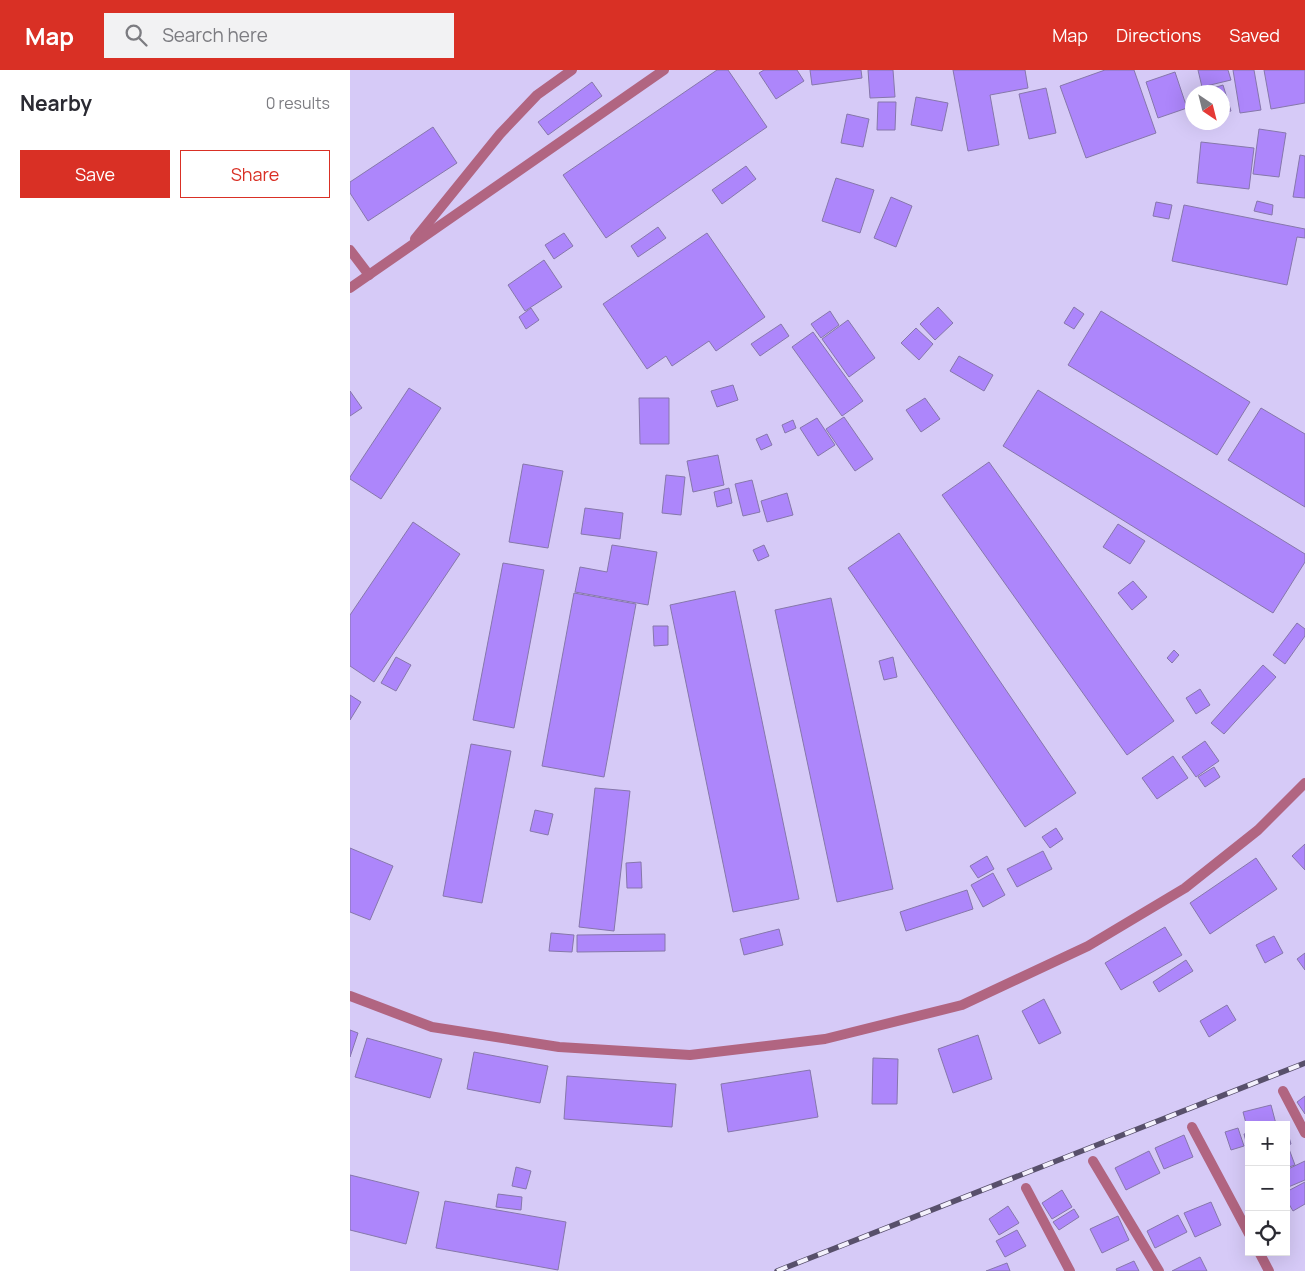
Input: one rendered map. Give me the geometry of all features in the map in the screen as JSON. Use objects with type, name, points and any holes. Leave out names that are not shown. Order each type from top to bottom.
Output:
[{"type":"street","points":[[407,249],[512,121],[537,95],[572,70]]},
{"type":"street","points":[[350,288],[664,70]]},
{"type":"street","points":[[350,250],[369,275]]},
{"type":"street","points":[[350,996],[432,1026],[559,1047],[690,1055],[825,1039],[962,1005],[1088,946],[1185,888],[1258,830],[1305,783]]},
{"type":"street","points":[[1283,1091],[1305,1134]]},
{"type":"street","points":[[1192,1127],[1245,1226]]},
{"type":"street","points":[[1093,1161],[1159,1271]]},
{"type":"street","points":[[1026,1188],[1070,1271]]},
{"type":"street","points":[[1261,1256],[1269,1271]]},
{"type":"building","points":[[717,70],[728,70],[767,127],[606,238],[563,175]]},
{"type":"building","points":[[764,70],[797,70],[804,81],[776,99],[759,73]]},
{"type":"building","points":[[810,70],[861,70],[862,78],[812,85]]},
{"type":"building","points":[[868,70],[893,70],[895,97],[870,98]]},
{"type":"building","points":[[953,70],[1025,70],[1028,88],[990,95],[999,145],[968,151]]},
{"type":"building","points":[[1105,70],[1134,70],[1156,133],[1086,158],[1060,86]]},
{"type":"building","points":[[1198,70],[1228,70],[1231,80],[1202,85]]},
{"type":"building","points":[[1233,70],[1254,70],[1261,110],[1240,113]]},
{"type":"building","points":[[1264,70],[1305,70],[1305,103],[1271,109]]},
{"type":"building","points":[[1175,72],[1185,102],[1185,109],[1158,118],[1146,82]]},
{"type":"building","points":[[592,82],[602,96],[548,135],[538,122]]},
{"type":"building","points":[[1046,88],[1056,133],[1029,139],[1019,94]]},
{"type":"building","points":[[916,97],[948,103],[942,131],[911,125]]},
{"type":"building","points":[[878,102],[896,102],[895,130],[877,130]]},
{"type":"building","points":[[847,114],[869,119],[863,147],[841,143]]},
{"type":"building","points":[[433,127],[457,163],[368,221],[350,193],[350,182]]},
{"type":"building","points":[[1259,129],[1286,133],[1279,177],[1253,174]]},
{"type":"building","points":[[1201,142],[1254,148],[1249,189],[1197,183]]},
{"type":"building","points":[[1300,155],[1305,156],[1305,198],[1293,197]]},
{"type":"building","points":[[746,166],[756,179],[722,204],[712,190]]},
{"type":"building","points":[[836,178],[874,190],[860,233],[822,221]]},
{"type":"building","points":[[891,197],[912,206],[896,247],[874,238]]},
{"type":"building","points":[[1257,201],[1273,205],[1272,215],[1254,211]]},
{"type":"building","points":[[1156,202],[1172,205],[1169,219],[1153,216]]},
{"type":"building","points":[[1184,205],[1305,229],[1305,238],[1297,237],[1287,285],[1172,261]]},
{"type":"building","points":[[658,227],[666,238],[638,257],[631,246]]},
{"type":"building","points":[[564,233],[573,246],[554,259],[545,245]]},
{"type":"building","points":[[707,233],[765,317],[716,351],[709,341],[672,366],[666,356],[647,369],[603,304]]},
{"type":"building","points":[[544,260],[562,287],[525,311],[508,285]]},
{"type":"building","points":[[938,307],[953,323],[935,340],[920,324]]},
{"type":"building","points":[[1074,307],[1084,314],[1074,329],[1064,323]]},
{"type":"building","points":[[531,308],[539,320],[526,329],[519,317]]},
{"type":"building","points":[[830,311],[839,325],[821,338],[811,324]]},
{"type":"building","points":[[1101,311],[1250,402],[1217,455],[1068,365]]},
{"type":"building","points":[[848,320],[875,358],[849,377],[822,339]]},
{"type":"building","points":[[781,324],[789,336],[760,356],[751,344]]},
{"type":"building","points":[[916,328],[933,344],[919,360],[901,343]]},
{"type":"building","points":[[813,332],[863,401],[842,416],[792,347]]},
{"type":"building","points":[[959,356],[993,375],[984,391],[950,371]]},
{"type":"building","points":[[733,385],[738,400],[717,407],[711,391]]},
{"type":"building","points":[[409,388],[441,408],[381,499],[350,479],[350,477]]},
{"type":"building","points":[[1038,390],[1305,554],[1305,562],[1273,613],[1003,446]]},
{"type":"building","points":[[350,391],[362,408],[350,416]]},
{"type":"building","points":[[639,398],[669,398],[669,444],[640,444]]},
{"type":"building","points":[[925,398],[940,419],[921,432],[906,410]]},
{"type":"building","points":[[1261,408],[1305,434],[1305,507],[1228,460]]},
{"type":"building","points":[[844,417],[873,459],[855,471],[826,429]]},
{"type":"building","points":[[817,418],[835,445],[818,456],[800,428]]},
{"type":"building","points":[[793,420],[796,428],[785,433],[782,425]]},
{"type":"building","points":[[767,434],[772,445],[761,450],[756,439]]},
{"type":"building","points":[[718,455],[724,485],[693,492],[687,461]]},
{"type":"building","points":[[989,462],[1174,721],[1127,755],[942,495]]},
{"type":"building","points":[[523,464],[563,471],[548,548],[509,542]]},
{"type":"building","points":[[666,475],[685,477],[681,515],[662,513]]},
{"type":"building","points":[[752,480],[760,512],[743,516],[735,484]]},
{"type":"building","points":[[729,488],[732,503],[717,507],[714,492]]},
{"type":"building","points":[[787,493],[793,515],[767,522],[761,501]]},
{"type":"building","points":[[585,508],[623,513],[620,539],[581,534]]},
{"type":"building","points":[[413,522],[460,554],[374,682],[350,666],[350,615]]},
{"type":"building","points":[[1118,524],[1145,541],[1130,564],[1103,547]]},
{"type":"building","points":[[899,533],[1076,793],[1025,827],[848,568]]},
{"type":"building","points":[[612,545],[657,552],[648,605],[575,592],[580,567],[607,572]]},
{"type":"building","points":[[764,545],[769,556],[758,561],[753,550]]},
{"type":"building","points":[[503,563],[544,570],[514,728],[473,720]]},
{"type":"building","points":[[1133,581],[1147,597],[1132,610],[1118,593]]},
{"type":"building","points":[[735,591],[799,899],[733,912],[670,605]]},
{"type":"building","points":[[574,593],[636,604],[604,777],[542,766]]},
{"type":"building","points":[[831,598],[893,889],[837,902],[775,610]]},
{"type":"building","points":[[1297,623],[1305,629],[1305,636],[1285,664],[1273,655]]},
{"type":"building","points":[[653,626],[668,626],[668,645],[654,646]]},
{"type":"building","points":[[1174,650],[1179,655],[1172,663],[1167,658]]},
{"type":"building","points":[[396,657],[411,665],[396,691],[381,683]]},
{"type":"building","points":[[893,657],[897,677],[884,680],[879,661]]},
{"type":"building","points":[[1263,665],[1276,677],[1224,734],[1211,723]]},
{"type":"building","points":[[1200,689],[1210,705],[1196,714],[1186,698]]},
{"type":"building","points":[[350,695],[361,702],[350,720]]},
{"type":"building","points":[[1205,741],[1219,761],[1196,777],[1182,757]]},
{"type":"building","points":[[471,744],[511,751],[482,903],[443,896]]},
{"type":"building","points":[[1173,756],[1188,778],[1157,799],[1142,778]]},
{"type":"building","points":[[1214,767],[1220,777],[1205,787],[1198,777]]},
{"type":"building","points":[[595,788],[630,791],[614,931],[579,927]]},
{"type":"building","points":[[535,810],[553,814],[548,835],[530,831]]},
{"type":"building","points":[[1056,828],[1063,839],[1050,848],[1042,837]]},
{"type":"building","points":[[1305,844],[1305,870],[1292,856]]},
{"type":"building","points":[[350,848],[393,866],[370,920],[350,912]]},
{"type":"building","points":[[1043,851],[1052,869],[1017,887],[1007,869]]},
{"type":"building","points":[[987,856],[994,869],[978,878],[970,866]]},
{"type":"building","points":[[1256,858],[1277,889],[1210,934],[1190,903]]},
{"type":"building","points":[[641,862],[642,888],[627,888],[626,863]]},
{"type":"building","points":[[993,873],[1005,895],[983,907],[971,885]]},
{"type":"building","points":[[967,890],[973,909],[906,931],[900,912]]},
{"type":"building","points":[[1165,927],[1182,955],[1121,990],[1105,963]]},
{"type":"building","points":[[779,929],[783,945],[744,955],[740,939]]},
{"type":"building","points":[[551,933],[574,935],[572,952],[549,951]]},
{"type":"building","points":[[665,934],[665,951],[577,952],[577,935]]},
{"type":"building","points":[[1274,936],[1283,953],[1265,963],[1256,945]]},
{"type":"building","points":[[1305,953],[1305,970],[1297,959]]},
{"type":"building","points":[[1186,960],[1193,971],[1159,992],[1153,982]]},
{"type":"building","points":[[1044,999],[1061,1033],[1039,1044],[1022,1011]]},
{"type":"building","points":[[1227,1005],[1236,1020],[1209,1037],[1200,1021]]},
{"type":"building","points":[[350,1030],[358,1033],[350,1057]]},
{"type":"building","points":[[978,1035],[992,1079],[953,1093],[938,1049]]},
{"type":"building","points":[[367,1038],[442,1059],[430,1098],[355,1077]]},
{"type":"building","points":[[474,1052],[548,1066],[540,1103],[467,1089]]},
{"type":"building","points":[[873,1058],[898,1059],[897,1104],[872,1104]]},
{"type":"building","points":[[810,1070],[818,1117],[728,1132],[721,1084]]},
{"type":"building","points":[[567,1076],[676,1084],[672,1127],[564,1119]]},
{"type":"building","points":[[1305,1096],[1305,1114],[1297,1102]]},
{"type":"building","points":[[1271,1105],[1275,1121],[1245,1121],[1243,1112]]},
{"type":"building","points":[[1238,1128],[1244,1146],[1231,1150],[1225,1132]]},
{"type":"building","points":[[1184,1135],[1193,1157],[1164,1169],[1155,1148]]},
{"type":"building","points":[[1149,1151],[1160,1173],[1126,1190],[1115,1168]]},
{"type":"building","points":[[1290,1152],[1295,1165],[1290,1167]]},
{"type":"building","points":[[1305,1161],[1305,1180],[1290,1186],[1290,1168]]},
{"type":"building","points":[[516,1167],[531,1171],[526,1189],[512,1186]]},
{"type":"building","points":[[350,1175],[419,1192],[406,1244],[350,1230]]},
{"type":"building","points":[[1305,1182],[1305,1204],[1293,1211],[1290,1206],[1290,1190]]},
{"type":"building","points":[[1062,1190],[1072,1207],[1052,1219],[1042,1203]]},
{"type":"building","points":[[498,1194],[522,1197],[521,1210],[496,1207]]},
{"type":"building","points":[[445,1201],[566,1222],[558,1270],[436,1248]]},
{"type":"building","points":[[1211,1202],[1221,1225],[1195,1237],[1184,1213]]},
{"type":"building","points":[[1008,1206],[1019,1223],[999,1235],[989,1219]]},
{"type":"building","points":[[1074,1209],[1079,1217],[1059,1230],[1053,1222]]},
{"type":"building","points":[[1178,1215],[1187,1232],[1155,1248],[1147,1231]]},
{"type":"building","points":[[1118,1216],[1129,1240],[1102,1253],[1090,1229]]},
{"type":"building","points":[[1017,1230],[1026,1246],[1005,1257],[996,1241]]},
{"type":"building","points":[[1200,1257],[1207,1271],[1172,1271]]},
{"type":"building","points":[[1134,1261],[1139,1271],[1117,1271],[1116,1269]]},
{"type":"building","points":[[1007,1263],[1010,1271],[986,1271]]},
{"type":"railway","points":[[777,1271],[1305,1063]]}]
